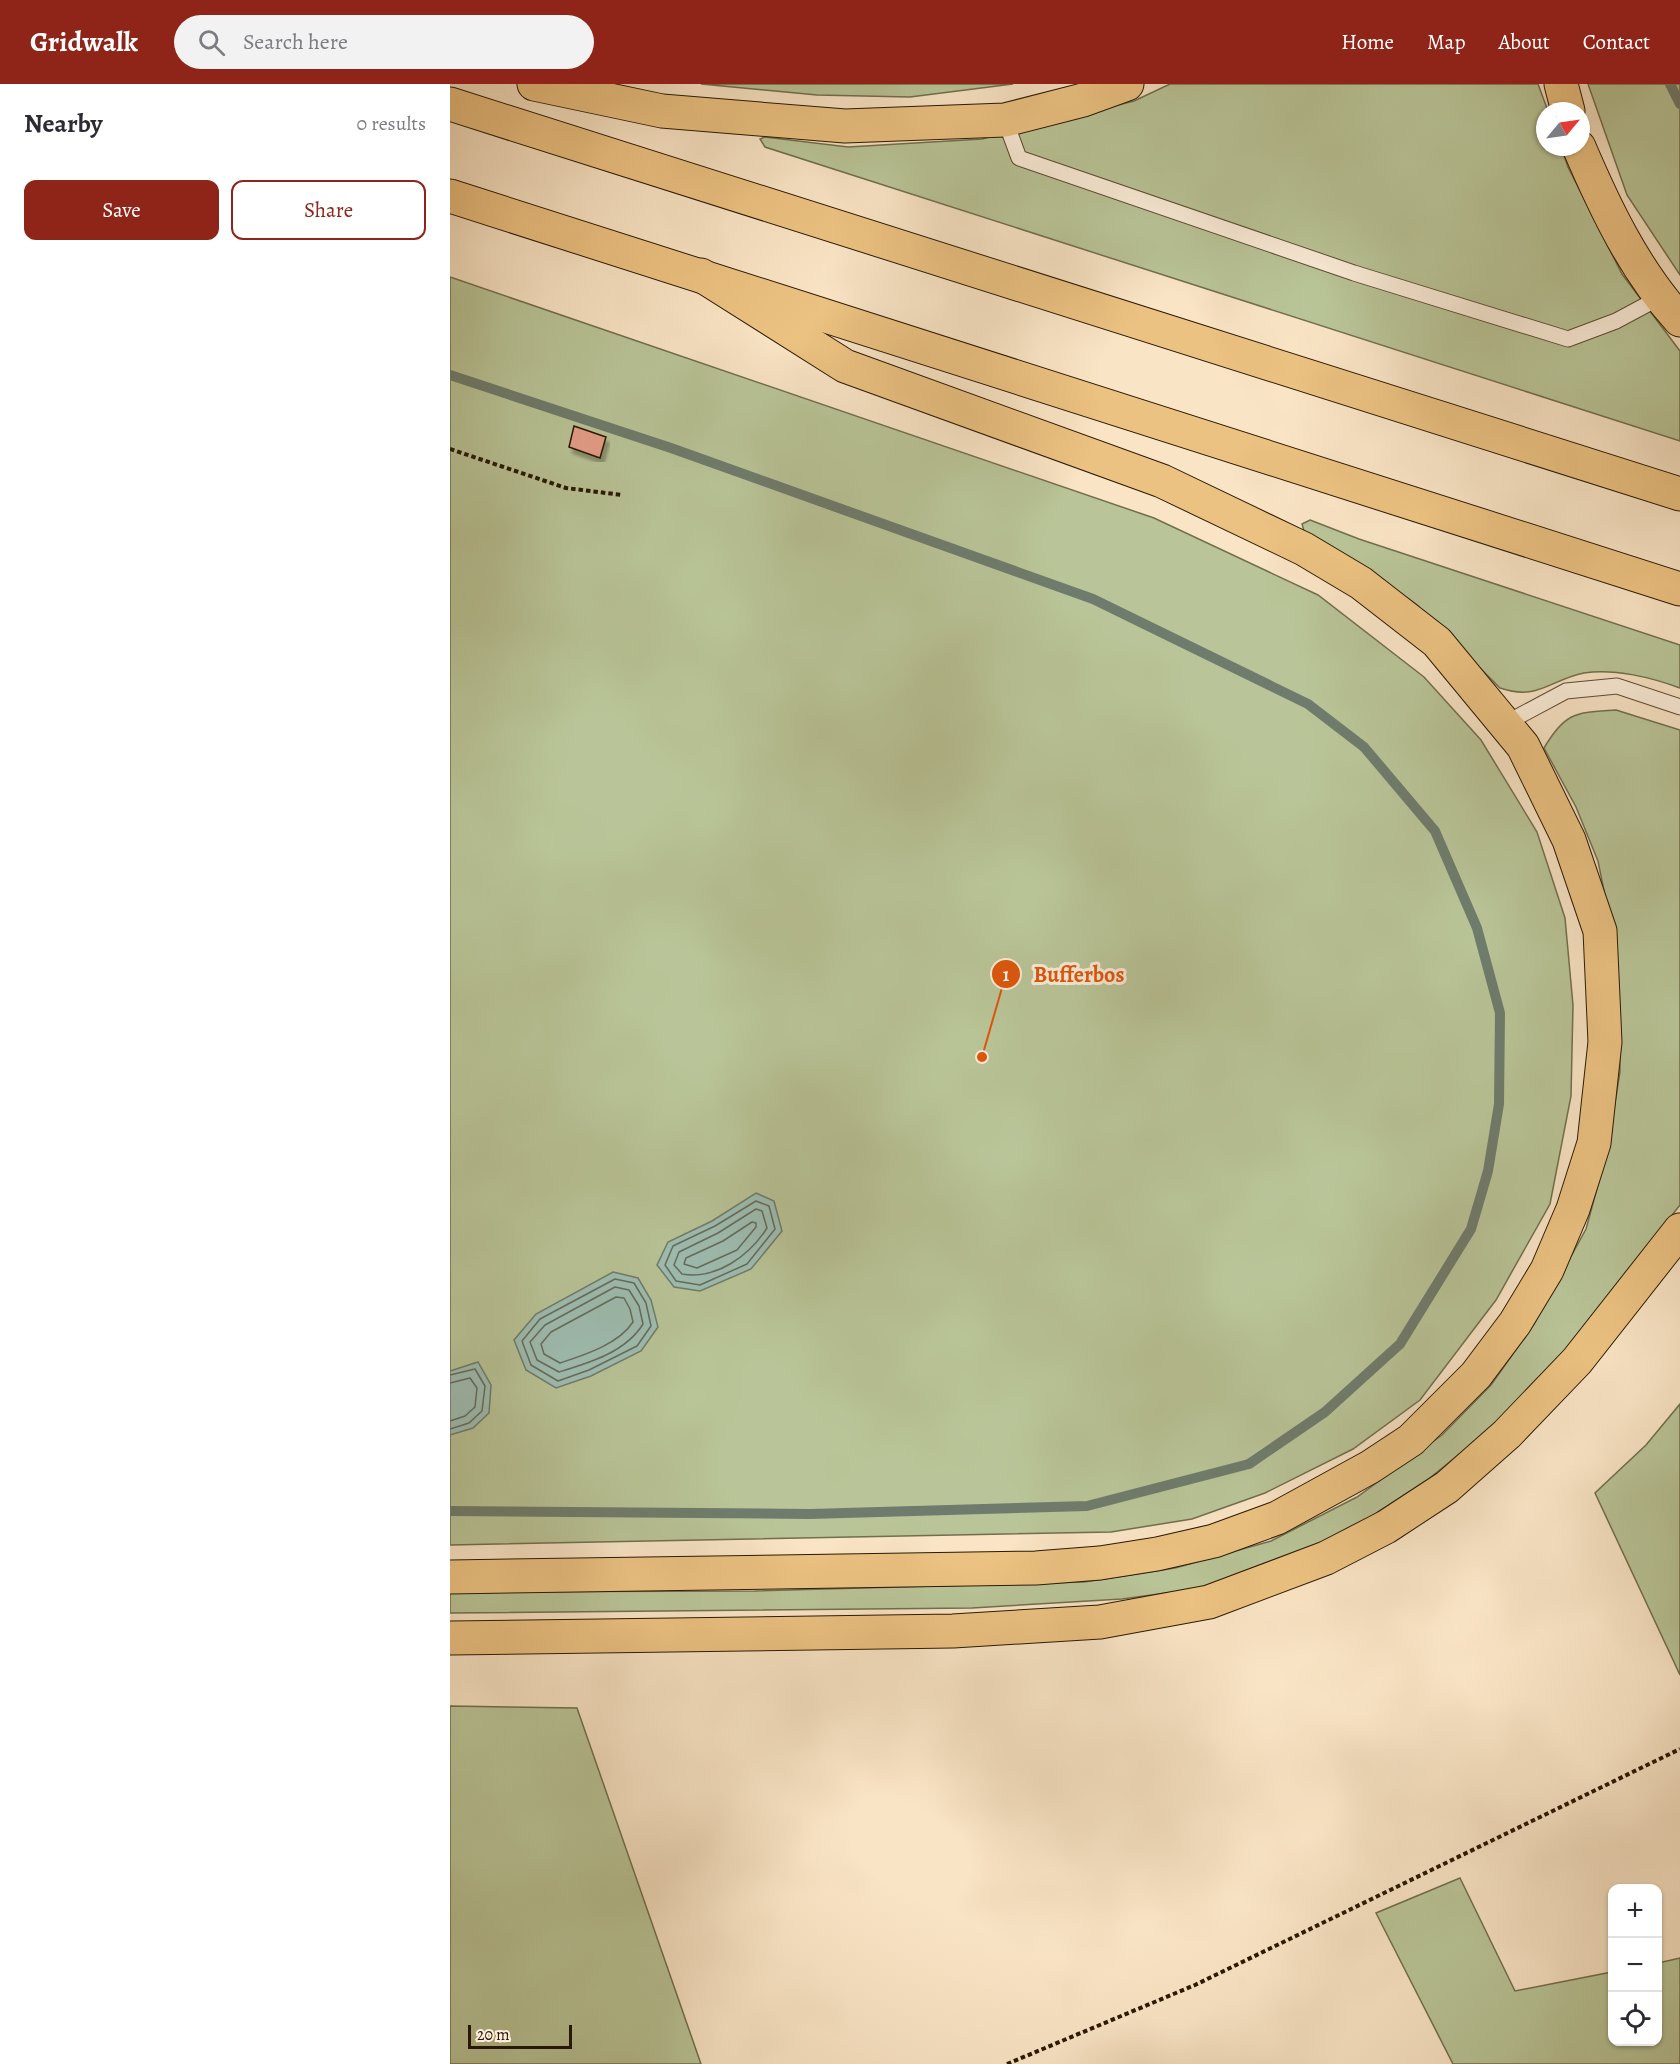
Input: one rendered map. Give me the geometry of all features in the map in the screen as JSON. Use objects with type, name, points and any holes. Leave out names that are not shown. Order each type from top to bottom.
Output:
[{"type":"highway","points":[[534,84],[662,111],[845,126],[1005,120],[1083,100],[1127,84]]},
{"type":"highway","points":[[1561,84],[1566,102]]},
{"type":"highway","points":[[450,104],[1680,494]]},
{"type":"highway","points":[[1583,156],[1602,203],[1670,309]]},
{"type":"highway","points":[[450,196],[1680,589]]},
{"type":"highway","points":[[450,1577],[1036,1568],[1100,1563],[1214,1541],[1277,1518],[1370,1467],[1411,1440],[1476,1375],[1515,1323],[1547,1270],[1574,1209],[1594,1143],[1605,1042],[1600,931],[1569,840],[1523,746],[1437,642],[1361,583],[1304,549],[1162,481],[845,366],[701,275]]},
{"type":"highway","points":[[450,1638],[953,1630],[1100,1622],[1209,1602],[1326,1558],[1386,1527],[1447,1487],[1507,1434],[1577,1361],[1680,1230]]},
{"type":"lane","points":[[1005,120],[1019,158],[1354,273],[1568,339],[1616,321],[1670,309]]},
{"type":"lane","points":[[1506,723],[1566,691],[1607,687],[1617,687],[1680,707]]},
{"type":"path","points":[[450,448],[566,488],[622,495]]},
{"type":"path","points":[[1007,2064],[1195,1985],[1680,1749]]},
{"type":"green space","points":[[701,84],[1013,84],[910,97],[817,95]]},
{"type":"green space","points":[[1170,84],[1538,84],[1545,102],[1536,102],[1536,156],[1564,156],[1622,274],[1680,351],[1680,441],[765,147],[760,139],[765,137],[848,147],[982,139],[1134,101]]},
{"type":"green space","points":[[1588,84],[1680,84],[1680,275],[1627,195]]},
{"type":"green space","points":[[450,277],[1154,518],[1318,595],[1424,677],[1481,740],[1537,832],[1565,918],[1573,1005],[1571,1096],[1550,1204],[1496,1300],[1420,1400],[1353,1449],[1265,1493],[1192,1519],[1111,1532],[450,1545]]},
{"type":"green space","points":[[1310,520],[1359,539],[1680,645],[1680,688],[1633,675],[1596,672],[1572,676],[1534,691],[1513,691],[1500,688],[1416,604],[1365,569],[1305,535],[1302,524]]},
{"type":"green space","points":[[1616,710],[1680,730],[1680,1205],[1570,1345],[1498,1423],[1426,1481],[1350,1530],[1287,1561],[1217,1586],[1122,1599],[972,1608],[450,1613],[450,1592],[755,1591],[1084,1582],[1175,1568],[1271,1541],[1357,1497],[1442,1435],[1491,1385],[1534,1324],[1586,1229],[1607,1152],[1620,1072],[1619,1002],[1612,930],[1598,861],[1576,807],[1544,748],[1559,727],[1573,716]]},
{"type":"green space","points":[[1680,1404],[1680,1675],[1595,1493],[1646,1445]]},
{"type":"green space","points":[[450,1706],[577,1708],[701,2064],[450,2064]]},
{"type":"green space","points":[[1460,1878],[1515,1991],[1608,1973],[1608,2046],[1662,2046],[1662,1962],[1680,1958],[1680,2064],[1453,2064],[1376,1913]]},
{"type":"water","points":[[756,1193],[774,1201],[782,1231],[751,1269],[700,1291],[674,1287],[657,1265],[668,1242],[712,1221]]},
{"type":"water","points":[[613,1272],[638,1278],[651,1300],[658,1327],[641,1351],[591,1376],[556,1388],[526,1370],[514,1340],[536,1314]]},
{"type":"water","points":[[478,1362],[491,1385],[489,1413],[473,1428],[450,1435],[450,1371]]},
{"type":"building","points":[[574,426],[606,437],[600,458],[569,447]]},
{"type":"waterway","points":[[1670,84],[1680,104]]},
{"type":"waterway","points":[[450,375],[671,448],[1093,599],[1308,704],[1364,747],[1435,831],[1477,928],[1500,1013],[1499,1104],[1488,1171],[1471,1229],[1400,1344],[1325,1412],[1249,1464],[1087,1506],[810,1514],[450,1511]]},
{"type":"place","name":"Bufferbos","points":[[982,1057]]}]
